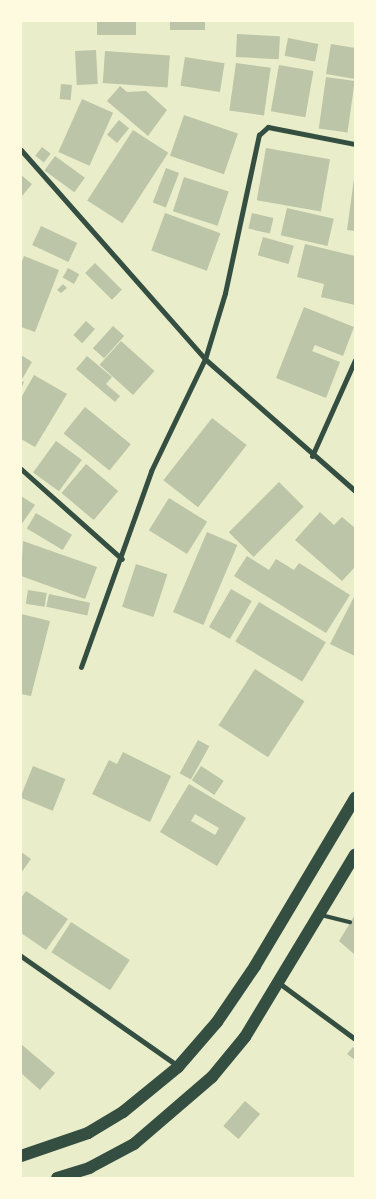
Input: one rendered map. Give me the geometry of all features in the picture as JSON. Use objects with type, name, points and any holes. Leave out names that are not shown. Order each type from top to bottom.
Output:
[{"type":"main road","points":[[21,1156],[88,1133],[123,1112],[178,1067],[218,1022],[255,966],[355,798]]},
{"type":"main road","points":[[58,1178],[89,1168],[134,1144],[212,1077],[245,1037],[355,855]]},
{"type":"street","points":[[81,667],[122,559],[151,471],[205,359],[225,293],[262,129],[268,127],[355,144]]},
{"type":"street","points":[[21,150],[205,359],[312,456],[355,491]]},
{"type":"street","points":[[312,456],[355,360]]},
{"type":"street","points":[[21,469],[122,559]]},
{"type":"street","points":[[21,956],[178,1067]]},
{"type":"street","points":[[278,983],[355,1039]]},
{"type":"lane","points":[[319,914],[350,922]]},
{"type":"building","points":[[97,21],[136,21],[136,35],[97,35]]},
{"type":"building","points":[[170,21],[205,21],[205,30],[170,30]]},
{"type":"building","points":[[237,34],[280,36],[279,59],[236,57]]},
{"type":"building","points":[[288,38],[318,44],[315,62],[285,56]]},
{"type":"building","points":[[331,44],[355,48],[355,79],[326,74]]},
{"type":"building","points":[[96,50],[98,84],[77,85],[75,51]]},
{"type":"building","points":[[105,51],[170,56],[168,87],[103,83]]},
{"type":"building","points":[[185,57],[225,63],[220,92],[180,86]]},
{"type":"building","points":[[236,63],[271,68],[264,115],[229,111]]},
{"type":"building","points":[[279,65],[313,71],[305,117],[271,111]]},
{"type":"building","points":[[326,77],[355,81],[347,133],[319,128]]},
{"type":"building","points":[[61,84],[72,85],[71,100],[60,99]]},
{"type":"building","points":[[120,86],[127,92],[146,91],[167,110],[148,136],[107,101]]},
{"type":"building","points":[[82,99],[113,113],[89,166],[58,152]]},
{"type":"building","points":[[184,115],[238,134],[224,174],[170,156]]},
{"type":"building","points":[[119,120],[129,128],[117,143],[107,135]]},
{"type":"building","points":[[133,130],[168,153],[122,223],[87,200]]},
{"type":"building","points":[[42,147],[51,154],[44,162],[35,156]]},
{"type":"building","points":[[266,148],[330,159],[321,211],[257,200]]},
{"type":"building","points":[[55,156],[85,178],[74,192],[44,171]]},
{"type":"building","points":[[166,168],[179,173],[166,208],[153,203]]},
{"type":"building","points":[[21,175],[32,184],[22,196],[21,195]]},
{"type":"building","points":[[184,177],[229,192],[218,226],[173,211]]},
{"type":"building","points":[[355,179],[355,231],[347,230]]},
{"type":"building","points":[[287,208],[334,219],[327,246],[281,235]]},
{"type":"building","points":[[165,213],[220,233],[207,271],[151,251]]},
{"type":"building","points":[[252,213],[273,218],[270,234],[248,229]]},
{"type":"building","points":[[41,226],[77,243],[68,262],[32,245]]},
{"type":"building","points":[[263,237],[294,246],[289,264],[258,255]]},
{"type":"building","points":[[305,244],[355,256],[355,305],[321,297],[324,284],[297,277]]},
{"type":"building","points":[[24,256],[59,270],[35,332],[21,327],[21,264]]},
{"type":"building","points":[[95,263],[122,290],[112,300],[85,273]]},
{"type":"building","points":[[68,268],[79,274],[74,284],[63,278]]},
{"type":"building","points":[[63,284],[67,288],[61,293],[57,290]]},
{"type":"building","points":[[304,307],[354,327],[343,356],[315,345],[312,351],[340,362],[326,398],[276,378]]},
{"type":"building","points":[[86,321],[95,329],[82,343],[73,335]]},
{"type":"building","points":[[113,326],[124,336],[104,358],[93,348]]},
{"type":"building","points":[[121,341],[154,371],[133,395],[100,365]]},
{"type":"building","points":[[21,355],[32,362],[21,381]]},
{"type":"building","points":[[87,356],[112,377],[106,384],[120,396],[115,402],[76,369]]},
{"type":"building","points":[[34,375],[67,394],[35,447],[21,439],[21,398]]},
{"type":"building","points":[[85,407],[131,444],[109,471],[64,433]]},
{"type":"building","points":[[212,418],[247,445],[198,507],[163,480]]},
{"type":"building","points":[[56,441],[82,460],[59,491],[33,473]]},
{"type":"building","points":[[86,464],[118,491],[94,520],[62,493]]},
{"type":"building","points":[[279,482],[304,507],[254,557],[229,532]]},
{"type":"building","points":[[21,496],[35,505],[21,525]]},
{"type":"building","points":[[169,498],[207,522],[187,554],[149,530]]},
{"type":"building","points":[[320,512],[334,525],[342,517],[355,528],[355,567],[342,581],[295,540]]},
{"type":"building","points":[[36,513],[72,535],[63,550],[27,528]]},
{"type":"building","points":[[207,532],[237,545],[203,625],[173,612]]},
{"type":"building","points":[[23,541],[97,567],[85,599],[21,576]]},
{"type":"building","points":[[247,556],[269,570],[276,559],[294,570],[299,563],[350,595],[326,633],[234,576]]},
{"type":"building","points":[[136,564],[167,574],[153,617],[122,607]]},
{"type":"building","points":[[231,589],[252,601],[230,639],[209,627]]},
{"type":"building","points":[[28,590],[47,593],[45,607],[26,604]]},
{"type":"building","points":[[49,594],[90,603],[87,615],[46,607]]},
{"type":"building","points":[[355,595],[355,656],[330,644]]},
{"type":"building","points":[[259,602],[326,642],[302,682],[235,641]]},
{"type":"building","points":[[21,614],[50,621],[31,696],[21,694]]},
{"type":"building","points":[[255,669],[304,701],[268,757],[219,725]]},
{"type":"building","points":[[198,740],[209,746],[191,780],[180,773]]},
{"type":"building","points":[[123,752],[171,776],[150,822],[92,794],[109,760],[117,764]]},
{"type":"building","points":[[33,766],[65,779],[53,811],[21,798]]},
{"type":"building","points":[[201,766],[224,781],[214,795],[192,780]]},
{"type":"building","points":[[189,784],[246,818],[217,866],[160,832]],"holes":[[[195,814],[219,828],[215,835],[191,821]]]},
{"type":"building","points":[[21,852],[31,859],[21,873]]},
{"type":"building","points":[[26,891],[68,919],[46,950],[21,933],[21,898]]},
{"type":"building","points":[[355,915],[355,955],[339,941]]},
{"type":"building","points":[[71,922],[130,960],[110,990],[51,952]]},
{"type":"building","points":[[21,1044],[55,1073],[40,1090],[21,1073]]},
{"type":"building","points":[[353,1047],[355,1049],[355,1060],[347,1054]]},
{"type":"building","points":[[245,1101],[260,1114],[238,1139],[223,1126]]}]
